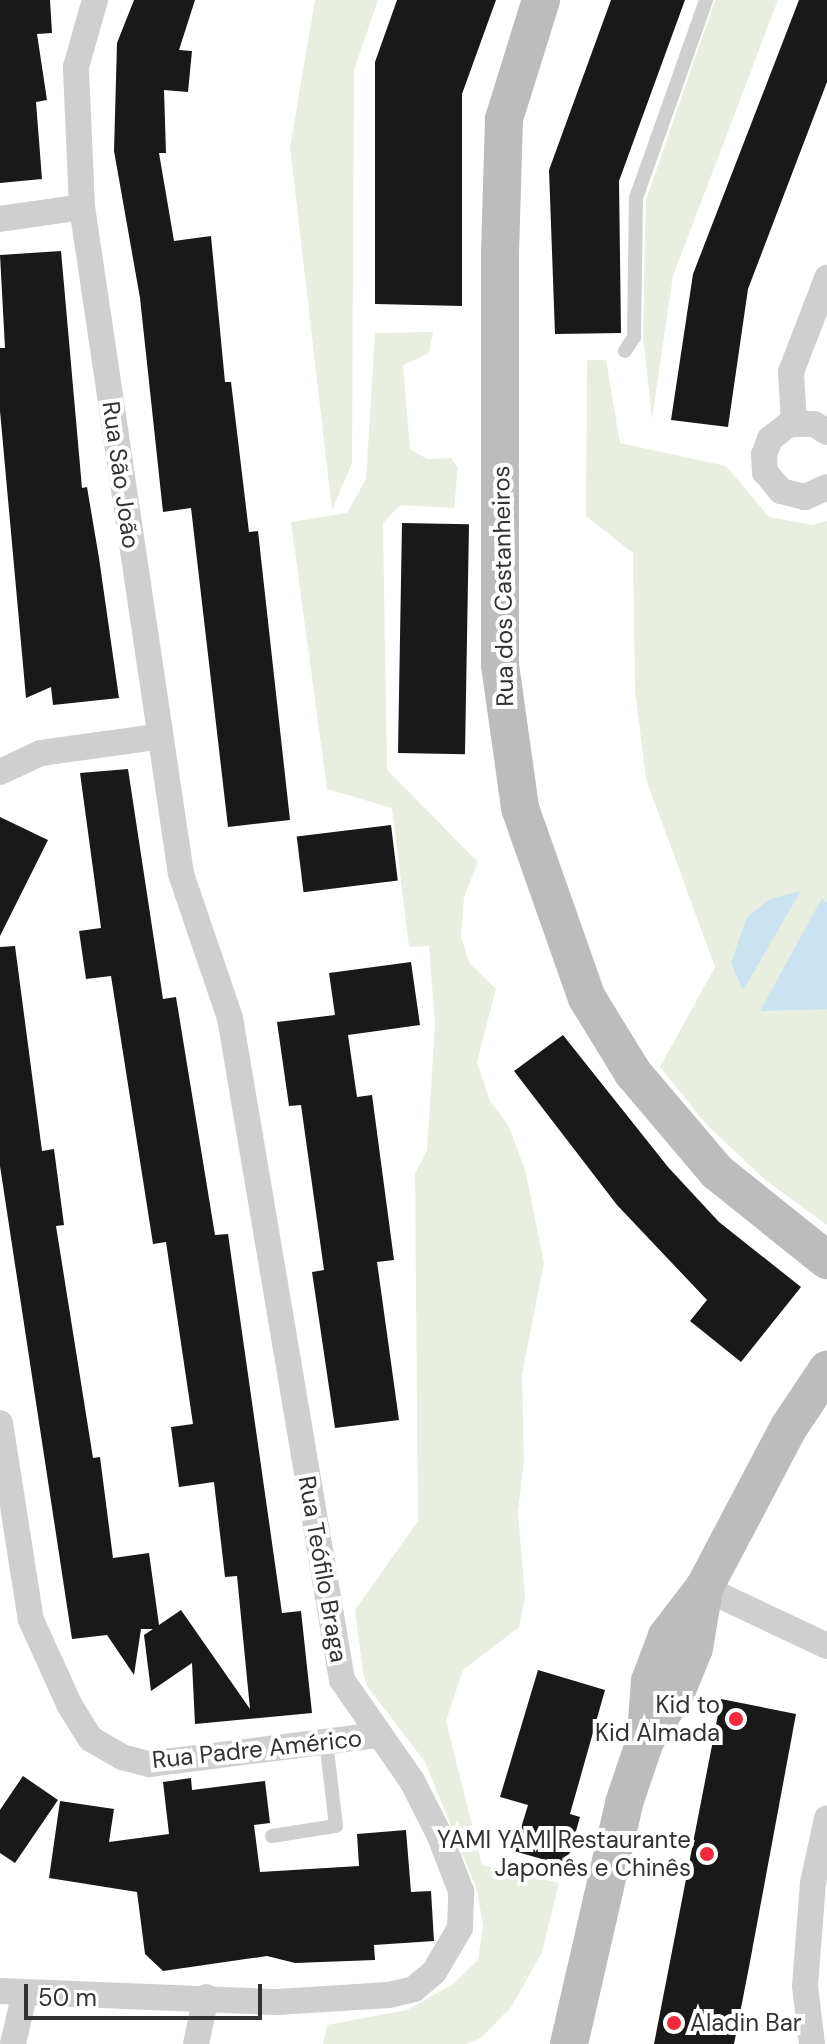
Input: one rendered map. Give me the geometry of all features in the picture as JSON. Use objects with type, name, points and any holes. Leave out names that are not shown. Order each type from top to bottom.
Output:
[{"type":"street","name":"Rua São João","points":[[95,0],[76,67],[82,207],[157,737],[181,874],[205,948]]},
{"type":"street","name":"Rua dos Castanheiros","points":[[541,0],[504,119],[500,253],[500,665],[520,808],[587,998],[633,1073],[717,1172],[827,1260]]},
{"type":"street","points":[[0,219],[82,207]]},
{"type":"street","points":[[794,423],[791,372],[827,278]]},
{"type":"street","points":[[827,432],[814,424],[794,423],[775,433],[766,447],[769,479],[797,497],[827,487]]},
{"type":"street","points":[[0,772],[41,753],[157,737]]},
{"type":"street","name":"Rua Teófilo Braga","points":[[13,1992],[293,2002],[389,1995],[414,1989],[450,1951],[460,1928],[461,1891],[412,1781],[377,1735],[342,1680],[230,1018],[205,948]]},
{"type":"street","points":[[569,2044],[598,1898],[645,1741],[650,1681],[667,1636],[704,1588],[789,1427],[827,1370]]},
{"type":"street","name":"Rua Padre Américo","points":[[0,1423],[31,1620],[70,1706],[91,1739],[122,1757],[149,1764],[377,1735]]},
{"type":"street","points":[[704,1588],[827,1646]]},
{"type":"street","points":[[812,2044],[805,1986],[813,1883],[827,1818]]},
{"type":"street","points":[[13,1992],[13,2044]]},
{"type":"street","points":[[196,2044],[206,1997]]},
{"type":"lane","points":[[625,351],[634,337],[636,198],[706,0]]},
{"type":"lane","points":[[272,1836],[336,1826],[326,1741]]},
{"type":"green space","points":[[315,0],[378,0],[354,70],[352,463],[332,510],[290,147]]},
{"type":"green space","points":[[715,0],[778,0],[673,276],[652,419],[643,337],[646,200]]},
{"type":"green space","points":[[433,332],[429,353],[403,365],[410,449],[427,459],[451,458],[458,468],[454,508],[400,505],[383,523],[387,770],[478,862],[464,897],[461,937],[470,964],[496,989],[477,1062],[490,1101],[508,1125],[525,1169],[544,1263],[522,1374],[524,1460],[518,1512],[525,1597],[519,1627],[463,1670],[446,1721],[482,1865],[559,1883],[542,1952],[512,2006],[481,2038],[466,2044],[323,2044],[327,2025],[407,2010],[453,1984],[478,1960],[483,1926],[477,1890],[425,1762],[367,1686],[363,1672],[355,1610],[418,1521],[415,1174],[427,1150],[435,1024],[429,946],[409,947],[392,808],[327,789],[291,522],[347,513],[366,479],[375,333]]},
{"type":"green space","points":[[587,360],[606,360],[620,443],[726,466],[769,517],[812,525],[827,521],[827,1225],[764,1179],[706,1124],[660,1067],[715,967],[646,779],[635,690],[633,553],[586,516]]},
{"type":"water","points":[[801,891],[743,990],[731,963],[747,917],[770,899]]},
{"type":"water","points":[[822,898],[827,903],[827,1009],[760,1011]]},
{"type":"building","points":[[0,0],[50,0],[52,33],[37,34],[47,100],[36,102],[42,179],[0,183]]},
{"type":"building","points":[[134,0],[195,0],[179,50],[192,51],[188,92],[164,90],[166,153],[159,153],[174,241],[211,236],[225,382],[231,382],[249,532],[258,531],[290,820],[228,827],[191,508],[163,512],[140,298],[114,151],[117,43]]},
{"type":"building","points":[[397,0],[496,0],[462,94],[462,306],[375,304],[375,62]]},
{"type":"building","points":[[611,0],[685,0],[619,181],[621,333],[555,334],[549,170]]},
{"type":"building","points":[[799,0],[827,0],[827,82],[748,289],[728,427],[671,420],[693,274]]},
{"type":"building","points":[[61,251],[82,488],[87,487],[119,698],[53,705],[51,687],[26,698],[0,411],[0,348],[5,348],[0,255]]},
{"type":"building","points":[[402,523],[469,524],[465,754],[398,753]]},
{"type":"building","points":[[128,769],[163,999],[176,997],[215,1235],[228,1234],[282,1613],[301,1611],[312,1713],[195,1724],[192,1663],[151,1691],[144,1635],[153,1629],[141,1629],[134,1675],[107,1635],[72,1639],[0,1166],[0,947],[15,946],[42,1151],[54,1149],[64,1225],[56,1226],[93,1458],[100,1457],[113,1558],[149,1553],[159,1625],[181,1610],[250,1709],[237,1576],[225,1577],[214,1482],[179,1487],[171,1427],[193,1424],[166,1242],[153,1244],[111,976],[86,979],[79,931],[101,928],[80,773]]},
{"type":"building","points":[[0,817],[48,840],[0,936]]},
{"type":"building","points":[[391,825],[398,881],[304,892],[297,837]]},
{"type":"building","points":[[411,962],[420,1025],[348,1035],[357,1097],[372,1095],[394,1260],[377,1262],[399,1420],[335,1428],[312,1272],[324,1270],[301,1105],[289,1106],[277,1022],[335,1015],[329,973]]},
{"type":"building","points":[[563,1035],[668,1167],[719,1222],[801,1287],[741,1362],[690,1321],[707,1300],[617,1205],[514,1071]]},
{"type":"building","points":[[538,1670],[605,1690],[570,1814],[580,1817],[566,1866],[514,1851],[528,1805],[500,1797]]},
{"type":"building","points":[[721,1699],[796,1714],[749,1967],[734,2044],[654,2044]]},
{"type":"building","points":[[23,1776],[58,1800],[15,1863],[0,1853],[0,1810]]},
{"type":"building","points":[[191,1778],[192,1790],[265,1781],[270,1823],[254,1825],[260,1872],[359,1866],[357,1834],[406,1830],[411,1892],[431,1891],[434,1941],[374,1945],[375,1960],[295,1963],[267,1956],[163,1971],[145,1954],[137,1892],[49,1878],[60,1801],[114,1809],[109,1842],[169,1834],[163,1782]]},
{"type":"place","name":"Kid to Kid Almada","points":[[736,1719]]},
{"type":"place","name":"YAMI YAMI Restaurante Japonês e Chinês","points":[[707,1854]]},
{"type":"place","name":"Aladin Bar","points":[[674,2023]]}]
